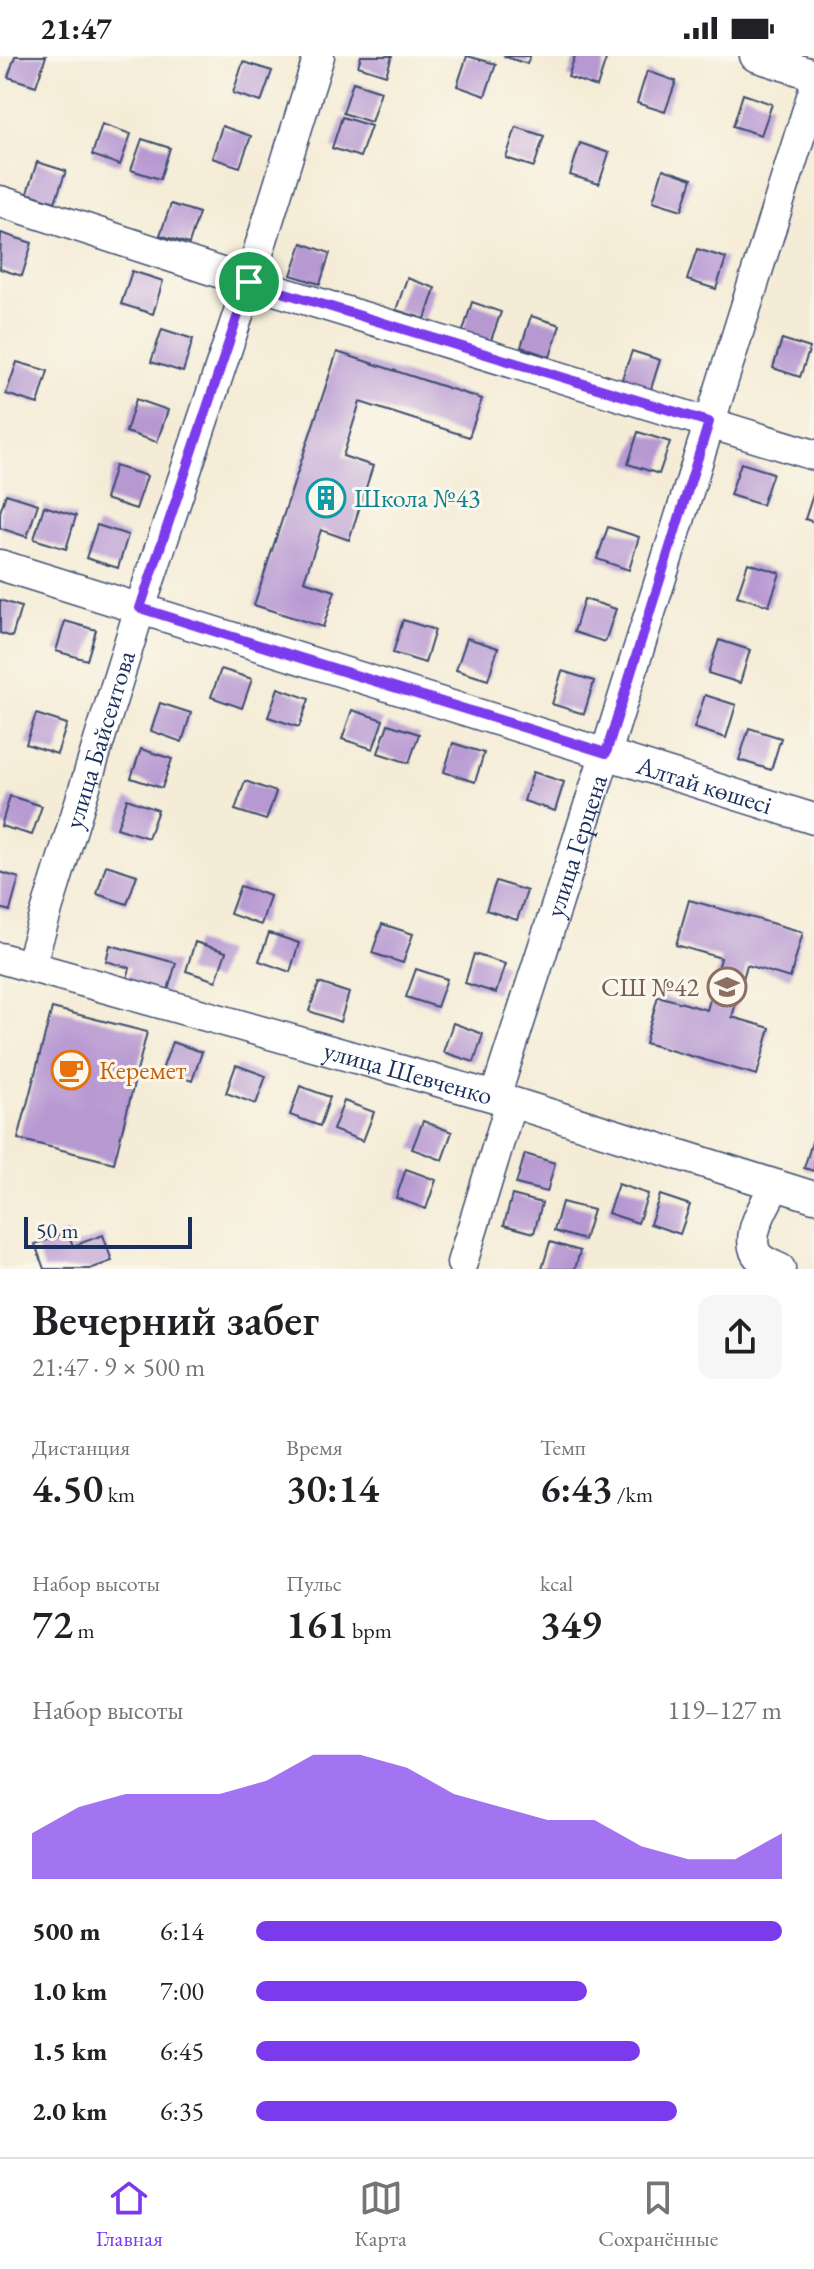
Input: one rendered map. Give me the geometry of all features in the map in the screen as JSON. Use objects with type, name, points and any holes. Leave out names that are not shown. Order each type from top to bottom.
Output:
[{"type":"street","name":"улица Байсеитова","points":[[30,965],[140,608],[249,282],[319,56]]},
{"type":"street","points":[[755,56],[814,75]]},
{"type":"street","name":"улица Герцена","points":[[462,1263],[503,1100],[606,753],[814,90]]},
{"type":"street","points":[[0,201],[249,282],[814,455]]},
{"type":"street","name":"Алтай көшесі","points":[[0,565],[814,819]]},
{"type":"street","name":"улица Шевченко","points":[[0,958],[503,1100],[814,1197]]},
{"type":"street","points":[[775,1185],[756,1226],[754,1240],[755,1252],[780,1269]]},
{"type":"building","points":[[15,56],[46,56],[36,86],[8,77]]},
{"type":"building","points":[[361,56],[392,56],[386,75],[358,66]]},
{"type":"building","points":[[467,56],[496,64],[485,96],[457,86]]},
{"type":"building","points":[[503,56],[530,56],[527,64]]},
{"type":"building","points":[[575,56],[607,56],[597,87],[568,77]]},
{"type":"building","points":[[243,62],[272,71],[261,102],[233,93]]},
{"type":"building","points":[[647,71],[676,81],[665,112],[637,103]]},
{"type":"building","points":[[353,82],[381,91],[371,122],[343,113]]},
{"type":"building","points":[[743,94],[772,104],[761,135],[733,126]]},
{"type":"building","points":[[342,117],[371,126],[360,157],[332,148]]},
{"type":"building","points":[[102,124],[131,134],[120,165],[92,155]]},
{"type":"building","points":[[222,126],[251,136],[240,167],[212,158]]},
{"type":"building","points":[[516,127],[544,136],[534,167],[506,158]]},
{"type":"building","points":[[142,139],[170,148],[160,179],[131,170]]},
{"type":"building","points":[[580,143],[609,153],[599,184],[570,175]]},
{"type":"building","points":[[37,162],[66,171],[55,202],[27,193]]},
{"type":"building","points":[[663,169],[692,179],[682,210],[653,201]]},
{"type":"building","points":[[171,204],[199,213],[189,244],[160,235]]},
{"type":"building","points":[[1,233],[32,243],[22,276],[0,269]]},
{"type":"building","points":[[302,243],[330,253],[320,284],[291,275]]},
{"type":"building","points":[[697,249],[726,258],[716,289],[687,280]]},
{"type":"building","points":[[132,271],[163,281],[153,314],[121,304]]},
{"type":"building","points":[[407,278],[435,288],[425,319],[396,310]]},
{"type":"building","points":[[472,302],[501,312],[490,343],[462,334]]},
{"type":"building","points":[[531,316],[560,325],[550,357],[521,347]]},
{"type":"building","points":[[162,329],[193,339],[183,372],[151,362]]},
{"type":"building","points":[[782,339],[810,348],[800,377],[773,368]]},
{"type":"building","points":[[632,351],[660,360],[650,392],[621,382]]},
{"type":"building","name":"Школа №43","points":[[337,352],[482,399],[469,437],[360,402],[343,456],[373,466],[349,540],[321,530],[304,581],[335,591],[323,627],[254,605]]},
{"type":"building","points":[[17,362],[48,371],[38,404],[6,394]]},
{"type":"building","points":[[136,399],[168,410],[157,442],[126,432]]},
{"type":"building","points":[[638,432],[670,442],[659,474],[628,464]]},
{"type":"building","points":[[741,463],[773,473],[762,505],[730,495]]},
{"type":"building","points":[[115,466],[147,476],[136,509],[105,499]]},
{"type":"building","points":[[814,492],[814,522],[805,519]]},
{"type":"building","points":[[6,494],[38,504],[27,537],[0,528],[0,512]]},
{"type":"building","points":[[44,506],[76,516],[66,549],[34,539]]},
{"type":"building","points":[[97,525],[128,535],[118,568],[86,558]]},
{"type":"building","points":[[608,527],[639,537],[629,570],[597,559]]},
{"type":"building","points":[[748,563],[780,573],[769,606],[737,596]]},
{"type":"building","points":[[584,599],[616,609],[605,642],[574,632]]},
{"type":"building","points":[[0,600],[21,607],[12,637],[0,633]]},
{"type":"building","points":[[403,620],[435,630],[425,663],[393,653]]},
{"type":"building","points":[[65,621],[96,630],[87,660],[56,651]]},
{"type":"building","points":[[467,638],[498,648],[488,680],[456,670]]},
{"type":"building","points":[[719,640],[750,650],[740,683],[708,673]]},
{"type":"building","points":[[221,669],[252,679],[242,708],[211,697]]},
{"type":"building","points":[[562,671],[594,681],[584,714],[552,704]]},
{"type":"building","points":[[278,688],[309,699],[299,727],[268,717]]},
{"type":"building","points":[[705,695],[736,705],[726,738],[694,728]]},
{"type":"building","points":[[160,703],[191,713],[182,742],[151,731]]},
{"type":"building","points":[[352,710],[383,720],[373,749],[342,739]]},
{"type":"building","points":[[36,714],[67,724],[57,754],[26,744]]},
{"type":"building","points":[[388,724],[419,734],[409,763],[378,753]]},
{"type":"building","points":[[749,728],[781,738],[771,770],[739,760]]},
{"type":"building","points":[[453,743],[484,753],[475,782],[444,772]]},
{"type":"building","points":[[141,749],[172,759],[162,788],[131,778]]},
{"type":"building","points":[[533,772],[564,782],[555,811],[524,801]]},
{"type":"building","points":[[245,781],[276,792],[266,820],[235,810]]},
{"type":"building","points":[[10,796],[42,806],[32,835],[1,826]]},
{"type":"building","points":[[127,799],[158,810],[148,838],[117,828]]},
{"type":"building","points":[[106,865],[137,875],[127,904],[97,894]]},
{"type":"building","points":[[0,872],[19,878],[10,911],[0,908]]},
{"type":"building","points":[[496,881],[527,891],[517,920],[486,910]]},
{"type":"building","points":[[240,886],[270,896],[261,925],[230,914]]},
{"type":"building","name":"СШ №42","points":[[689,900],[803,932],[790,978],[747,965],[732,1017],[770,1028],[757,1075],[645,1043],[658,996],[707,1010],[721,958],[676,945]]},
{"type":"building","points":[[382,924],[413,934],[403,963],[372,953]]},
{"type":"building","points":[[269,933],[299,943],[290,972],[259,961]]},
{"type":"building","points":[[195,942],[226,952],[216,981],[186,971]]},
{"type":"building","points":[[110,945],[176,963],[166,997],[125,986],[130,968],[106,961]]},
{"type":"building","points":[[474,954],[505,964],[496,993],[465,983]]},
{"type":"building","points":[[416,969],[447,979],[437,1007],[406,997]]},
{"type":"building","points":[[319,983],[349,993],[340,1022],[309,1011]]},
{"type":"building","points":[[52,1008],[147,1032],[114,1163],[18,1139]]},
{"type":"building","points":[[453,1023],[483,1034],[474,1062],[443,1052]]},
{"type":"building","points":[[172,1042],[202,1052],[192,1081],[162,1070]]},
{"type":"building","points":[[236,1065],[266,1076],[256,1104],[226,1093]]},
{"type":"building","points":[[300,1086],[330,1097],[320,1126],[290,1115]]},
{"type":"building","points":[[344,1101],[374,1112],[363,1141],[333,1130]]},
{"type":"building","points":[[423,1121],[452,1132],[442,1160],[412,1149]]},
{"type":"building","points":[[814,1136],[814,1171],[804,1168]]},
{"type":"building","points":[[525,1154],[555,1163],[547,1192],[516,1184]]},
{"type":"building","points":[[406,1169],[436,1180],[426,1209],[396,1198]]},
{"type":"building","points":[[618,1184],[648,1194],[638,1223],[608,1213]]},
{"type":"building","points":[[512,1195],[542,1203],[534,1233],[504,1225]]},
{"type":"building","points":[[660,1195],[690,1205],[680,1234],[650,1224]]},
{"type":"building","points":[[562,1202],[593,1210],[584,1240],[554,1231]]},
{"type":"building","points":[[68,1233],[73,1246],[103,1235],[112,1261],[90,1269],[44,1269],[35,1244]]},
{"type":"building","points":[[550,1242],[580,1251],[575,1269],[542,1269]]},
{"type":"place","name":"Школа №43","points":[[326,498]]},
{"type":"place","name":"СШ №42","points":[[727,987]]},
{"type":"place","name":"Керемет","points":[[71,1070]]},
{"type":"route","points":[[249,282],[709,422],[606,753],[140,608],[249,282]]}]
